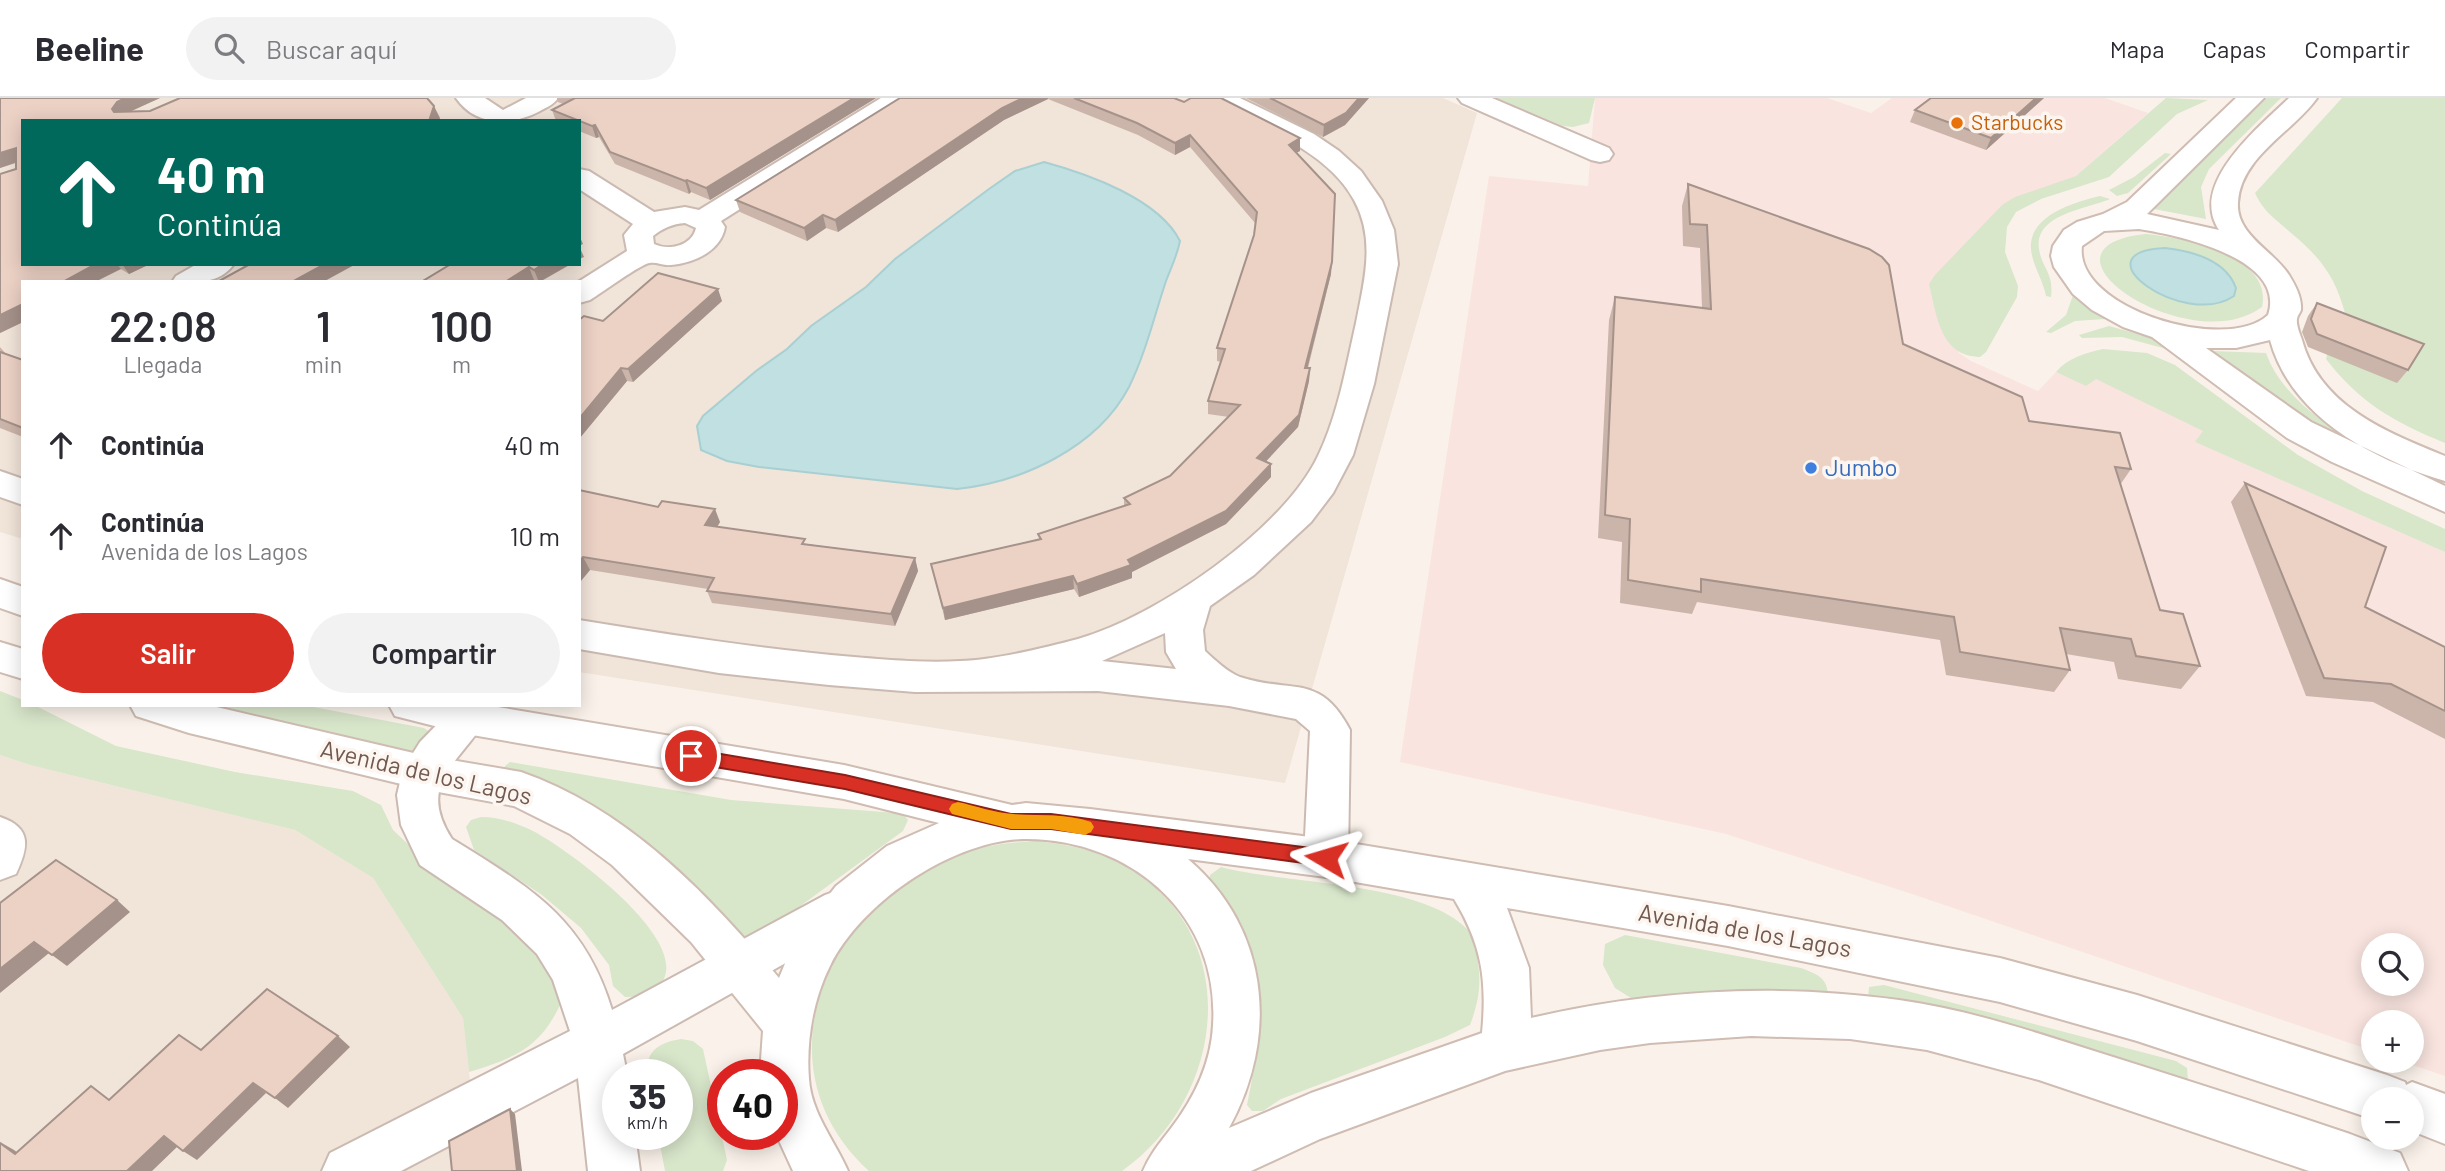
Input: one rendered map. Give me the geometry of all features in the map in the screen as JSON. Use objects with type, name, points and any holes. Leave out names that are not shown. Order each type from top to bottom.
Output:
[{"type":"street","points":[[469,98],[498,119]]},
{"type":"street","points":[[505,119],[545,98]]},
{"type":"street","points":[[704,219],[899,98]]},
{"type":"street","points":[[967,676],[1063,657],[1111,643],[1195,597],[1286,528],[1312,495],[1335,457],[1349,418],[1384,264],[1384,242],[1379,218],[1349,172],[1299,135],[1219,98]]},
{"type":"street","points":[[1471,98],[1600,154]]},
{"type":"street","points":[[2110,222],[2137,208],[2251,98]]},
{"type":"street","points":[[2161,330],[2228,338],[2251,336],[2269,330],[2281,320],[2287,303],[2280,284],[2227,221],[2223,202],[2237,166],[2304,98]]},
{"type":"street","points":[[581,178],[651,223]]},
{"type":"street","points":[[685,215],[704,219],[713,230],[710,238],[694,250],[668,256],[645,252],[639,248],[638,235],[651,223],[685,215]]},
{"type":"street","points":[[2262,265],[2236,248],[2183,228],[2139,221],[2110,222],[2087,227],[2071,238],[2065,251],[2068,268],[2081,286],[2103,304],[2161,330],[2299,430],[2344,454],[2445,499]]},
{"type":"street","points":[[581,293],[645,252]]},
{"type":"street","points":[[191,280],[215,266]]},
{"type":"street","points":[[2281,320],[2287,348],[2303,382],[2324,403],[2362,431],[2445,469]]},
{"type":"street","points":[[0,483],[21,492]]},
{"type":"street","points":[[0,593],[21,600]]},
{"type":"street","points":[[1195,597],[1184,625],[1183,649],[1194,668],[1229,690]]},
{"type":"street","points":[[581,635],[719,657],[829,670],[915,677],[1098,676],[1229,690],[1307,705],[1321,715],[1330,730],[1326,858]]},
{"type":"street","points":[[0,657],[21,663]]},
{"type":"street","name":"Avenida de los Lagos","points":[[156,707],[422,772],[521,790],[585,821],[628,852],[707,928],[786,1022]]},
{"type":"street","points":[[418,707],[466,718],[845,782],[1011,822]]},
{"type":"street","points":[[466,718],[422,772],[417,810],[425,836],[436,852],[531,916],[561,951],[583,996],[598,1042],[614,1171]]},
{"type":"street","points":[[348,1171],[739,966],[841,909],[891,865],[949,836],[1011,822],[1051,821],[1089,828],[1133,844],[1163,863],[1203,904],[1226,946],[1237,993],[1236,1045],[1221,1096],[1193,1146],[1169,1171]]},
{"type":"street","name":"Avenida de los Lagos","points":[[1089,828],[1326,858],[1728,926],[2000,980],[2137,1018],[2361,1091]]},
{"type":"street","points":[[0,835],[5,852],[0,861]]},
{"type":"street","points":[[1469,884],[1486,909],[1508,981],[1505,1048]]},
{"type":"street","points":[[805,1159],[784,1079],[786,1022],[806,961],[841,909]]},
{"type":"street","points":[[1192,1171],[1311,1118],[1505,1048],[1534,1040],[1636,1024],[1751,1013],[1825,1014],[1900,1022],[1995,1043],[2382,1171]]},
{"type":"street","points":[[2424,1111],[2445,1119]]},
{"type":"shaded area","points":[[0,98],[1443,98],[1477,113],[1285,783],[581,672],[581,280],[21,280],[21,538],[0,532]]},
{"type":"shaded area","points":[[1595,98],[1827,98],[1871,113],[1892,98],[2105,98],[2148,113],[2076,176],[2002,205],[1929,284],[1959,353],[1971,361],[2038,391],[2056,372],[2086,385],[2096,378],[2204,431],[2195,442],[2445,552],[2445,1076],[2424,1069],[2424,1010],[2361,1010],[2361,1047],[1912,894],[1726,834],[1400,762],[1489,176],[1588,186]]},
{"type":"shaded area","points":[[0,755],[30,765],[295,830],[373,878],[463,1018],[480,1171],[0,1171]]},
{"type":"green space","points":[[1497,98],[1595,98],[1589,123],[1573,127],[1563,126]]},
{"type":"green space","points":[[2166,98],[2208,100],[2177,114],[2109,177],[2041,199],[2016,212],[2007,227],[2005,252],[2018,286],[2017,297],[1986,352],[1980,357],[1956,350],[1948,342],[1938,321],[1929,284],[1935,275],[2002,205],[2015,197],[2076,176]]},
{"type":"green space","points":[[2267,98],[2281,98],[2209,169],[2201,187],[2206,219],[2152,207]]},
{"type":"green space","points":[[2342,98],[2445,98],[2445,443],[2379,410],[2352,388],[2326,359],[2333,334],[2345,313],[2336,288],[2318,259],[2267,211],[2255,193]]},
{"type":"green space","points":[[2165,153],[2171,154],[2128,193],[2117,196],[2109,190],[2134,177]]},
{"type":"green space","points":[[2100,196],[2110,199],[2053,220],[2040,237],[2040,256],[2051,282],[2051,297],[2046,296],[2033,260],[2032,237],[2045,219],[2055,212]]},
{"type":"green space","points":[[2145,234],[2202,245],[2240,262],[2254,274],[2262,289],[2262,307],[2231,320],[2196,320],[2160,311],[2129,296],[2108,277],[2100,259],[2111,243]]},
{"type":"green space","points":[[2073,295],[2078,295],[2105,319],[2075,321],[2051,333],[2046,332],[2066,315]]},
{"type":"green space","points":[[2109,326],[2152,338],[2174,351],[2122,337],[2082,338],[2079,335]]},
{"type":"green space","points":[[2103,349],[2147,353],[2175,365],[2298,455],[2362,491],[2445,529],[2445,552],[2195,442],[2203,431],[2096,379],[2086,386],[2056,372],[2071,360]]},
{"type":"green space","points":[[2213,351],[2266,353],[2278,376],[2295,398],[2317,417],[2368,450],[2445,486],[2445,492],[2331,436]]},
{"type":"green space","points":[[0,691],[21,699],[21,707],[38,707],[116,746],[235,772],[353,791],[381,805],[393,830],[425,860],[505,909],[566,991],[549,1024],[529,1046],[517,1054],[469,1072],[463,1018],[373,878],[295,830],[30,765],[0,755]]},
{"type":"green space","points":[[208,707],[314,707],[424,728],[434,735],[422,751],[410,752]]},
{"type":"green space","points":[[510,762],[731,800],[896,813],[903,814],[908,820],[903,831],[747,945],[504,771]]},
{"type":"green space","points":[[481,817],[508,821],[533,831],[571,855],[618,894],[656,937],[665,958],[665,976],[659,987],[644,995],[625,997],[613,986],[609,965],[581,928],[542,895],[474,850],[466,827],[471,820]]},
{"type":"green space","points":[[1035,841],[1082,849],[1127,867],[1165,897],[1191,933],[1205,974],[1208,1018],[1200,1061],[1183,1102],[1157,1140],[1122,1171],[869,1171],[836,1132],[817,1090],[812,1046],[818,1002],[835,961],[861,923],[895,889],[936,863],[972,850]]},
{"type":"green space","points":[[1221,867],[1389,894],[1422,903],[1449,915],[1473,936],[1479,989],[1470,1025],[1281,1099],[1263,1111],[1252,1111],[1247,1105],[1260,1038],[1257,994],[1210,887],[1210,875]]},
{"type":"green space","points":[[1625,935],[1801,968],[1824,981],[1828,996],[1642,1005],[1615,988],[1603,965],[1605,944]]},
{"type":"green space","points":[[1884,985],[2176,1061],[2187,1068],[2188,1080],[2181,1083],[1868,998],[1869,987]]},
{"type":"green space","points":[[681,1039],[693,1041],[703,1049],[707,1068],[707,1150],[725,1150],[727,1160],[723,1171],[665,1171],[661,1150],[693,1150],[693,1059],[649,1059],[656,1049]]},
{"type":"water","points":[[1044,162],[1121,190],[1156,213],[1170,226],[1180,241],[1135,374],[1115,409],[1098,428],[1078,444],[1032,470],[1007,479],[957,489],[759,467],[727,461],[701,450],[697,426],[703,416],[756,371],[787,349],[811,326],[866,287],[895,259],[989,189],[1015,171]]},
{"type":"water","points":[[2165,248],[2196,255],[2216,264],[2231,278],[2236,288],[2234,296],[2213,304],[2189,303],[2166,297],[2147,286],[2134,274],[2131,262],[2140,253]]},
{"type":"building","points":[[0,98],[125,98],[117,102],[112,109],[114,112],[150,111],[180,98],[427,98],[434,106],[430,119],[21,119],[21,266],[92,266],[67,280],[21,280],[21,305],[0,315],[0,174],[16,169],[16,148],[0,153]]},
{"type":"building","points":[[575,98],[854,98],[706,188],[610,152],[595,125],[552,110]]},
{"type":"building","points":[[900,98],[1023,98],[1002,108],[835,220],[823,215],[804,228],[736,200]]},
{"type":"building","points":[[1074,98],[1174,98],[1184,102],[1191,98],[1221,98],[1300,138],[1289,145],[1335,194],[1332,262],[1305,368],[1310,368],[1299,415],[1257,458],[1271,464],[1226,511],[1128,560],[1131,565],[1077,584],[1073,576],[943,608],[931,564],[1041,539],[1038,534],[1130,504],[1124,498],[1170,476],[1240,405],[1208,401],[1225,349],[1217,348],[1254,235],[1257,212],[1190,135],[1175,143],[1137,123]]},
{"type":"building","points":[[1270,98],[1359,98],[1346,113],[1324,125]]},
{"type":"building","points":[[1931,98],[2036,98],[1991,138],[1915,110]]},
{"type":"building","name":"Jumbo","points":[[1688,184],[1869,249],[1882,257],[1889,265],[1903,344],[2022,397],[2029,421],[2120,433],[2131,469],[2115,467],[2160,610],[2183,614],[2200,666],[2136,656],[2131,639],[2060,628],[2070,670],[1960,652],[1954,617],[1701,579],[1701,592],[1628,580],[1630,519],[1605,515],[1615,297],[1711,309],[1707,225],[1690,224]]},
{"type":"building","points":[[246,266],[321,266],[296,280],[221,280]]},
{"type":"building","points":[[448,266],[540,266],[534,270],[529,267],[508,280],[425,280]]},
{"type":"building","points":[[658,273],[718,289],[628,369],[621,368],[581,417],[581,318],[584,316],[603,321]]},
{"type":"building","points":[[2317,303],[2424,344],[2408,370],[2317,334],[2311,319]]},
{"type":"building","points":[[0,352],[21,359],[21,427],[0,419]]},
{"type":"building","points":[[2245,483],[2386,547],[2365,607],[2445,647],[2445,711],[2391,684],[2324,678]]},
{"type":"building","points":[[581,490],[658,507],[662,501],[715,509],[705,525],[805,539],[802,544],[915,558],[891,614],[707,591],[714,578],[583,557],[581,560]]},
{"type":"building","points":[[56,860],[117,900],[52,955],[34,942],[0,969],[0,903]]},
{"type":"building","points":[[267,989],[338,1036],[275,1098],[253,1083],[183,1151],[164,1136],[127,1171],[0,1171],[0,1143],[15,1154],[91,1086],[109,1100],[179,1035],[201,1050]]},
{"type":"building","points":[[510,1109],[517,1171],[452,1171],[449,1141]]},
{"type":"slow traffic","points":[[958,809],[1011,822],[1051,821],[1085,827]]},
{"type":"place","name":"Starbucks","points":[[1957,123]]},
{"type":"place","name":"Jumbo","points":[[1811,468]]},
{"type":"route","points":[[691,756],[845,782],[1011,822],[1051,821],[1326,858]]}]
